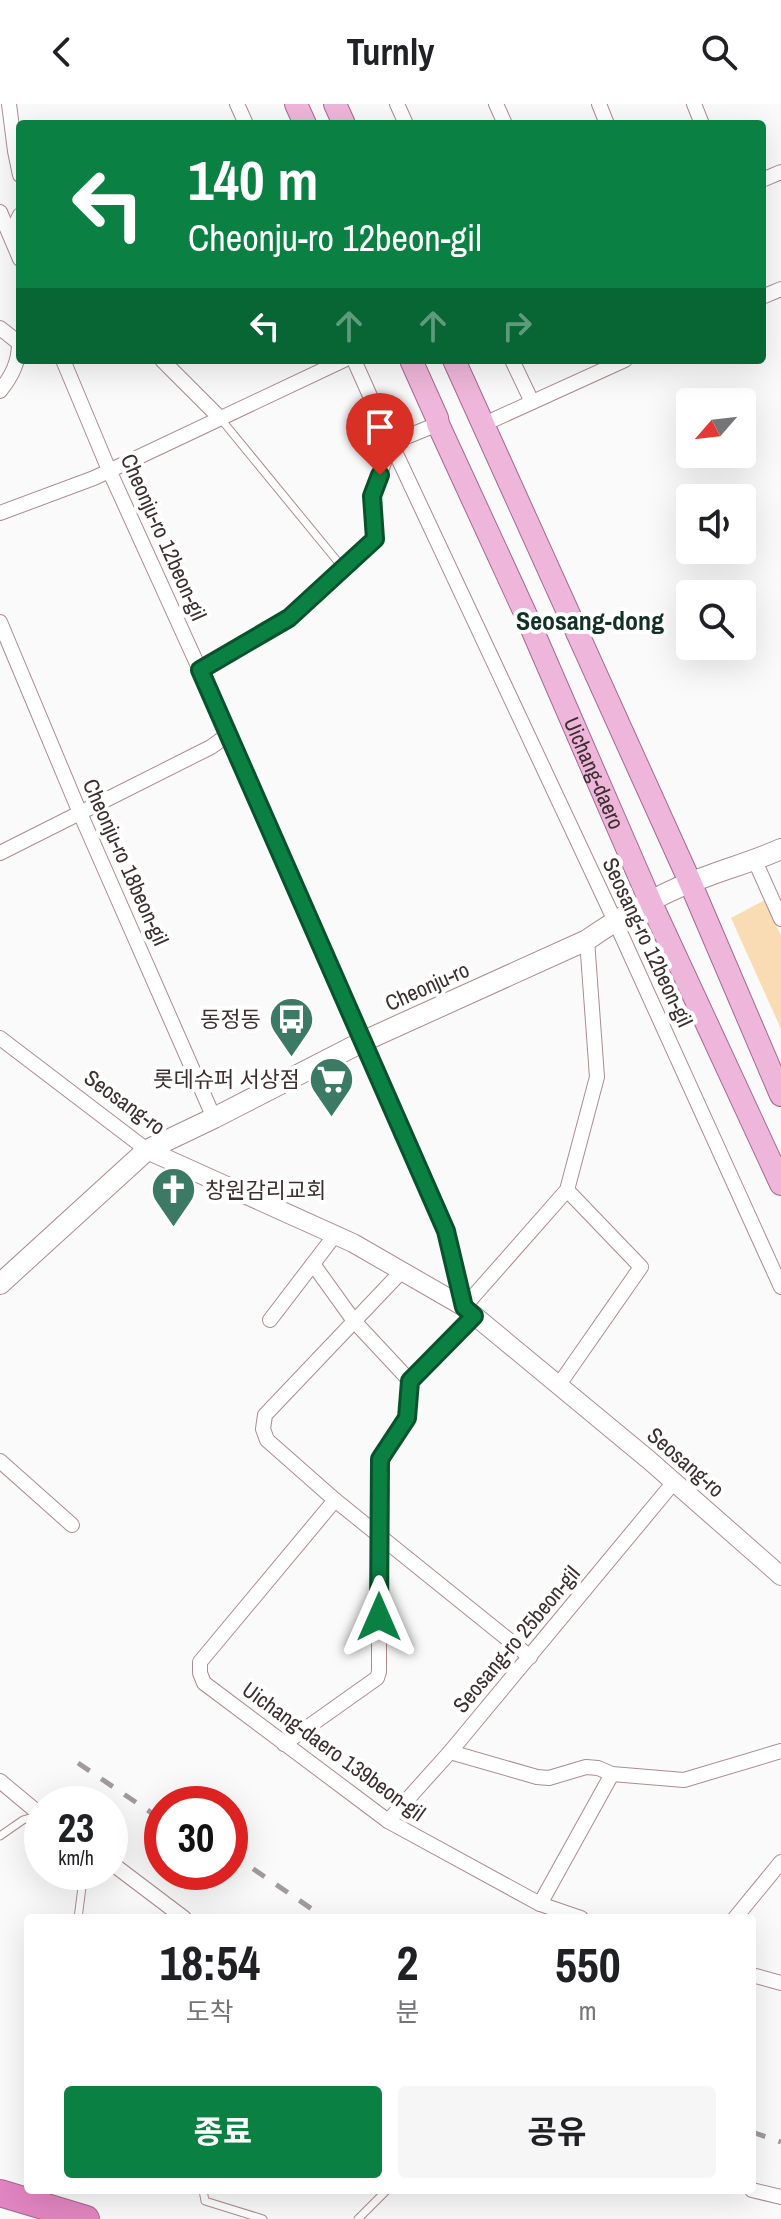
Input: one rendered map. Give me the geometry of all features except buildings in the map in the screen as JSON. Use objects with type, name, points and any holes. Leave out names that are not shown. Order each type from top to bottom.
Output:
[{"type":"highway","points":[[0,2193],[86,2219]]},
{"type":"main road","name":"Uichang-daero","points":[[413,364],[650,901],[781,1184]]},
{"type":"main road","name":"Uichang-daero","points":[[456,364],[690,882],[781,1095]]},
{"type":"main road","name":"Cheonju-ro","points":[[0,1284],[147,1150],[364,1041],[587,940],[650,901],[690,882],[755,861],[781,849]]},
{"type":"street","points":[[9,104],[16,156]]},
{"type":"street","points":[[0,212],[15,236]]},
{"type":"street","points":[[0,328],[16,341]]},
{"type":"street","points":[[0,391],[16,364]]},
{"type":"street","name":"Cheonju-ro 12beon-gil","points":[[65,364],[446,1231],[469,1312]]},
{"type":"street","points":[[168,364],[220,418]]},
{"type":"street","points":[[0,513],[94,478],[335,364]]},
{"type":"street","name":"Seosang-ro 12beon-gil","points":[[356,364],[781,1287]]},
{"type":"street","points":[[514,364],[532,402]]},
{"type":"street","points":[[482,425],[616,364]]},
{"type":"street","points":[[200,670],[289,618],[375,539],[372,496],[391,443],[438,424]]},
{"type":"street","name":"Cheonju-ro 18beon-gil","points":[[0,622],[214,1118]]},
{"type":"street","points":[[0,853],[211,747],[229,734]]},
{"type":"street","points":[[755,861],[781,919]]},
{"type":"street","points":[[284,1744],[377,1678],[380,1459],[407,1418],[410,1381],[567,1190],[597,1077],[587,940]]},
{"type":"street","name":"Seosang-ro","points":[[0,1038],[147,1150],[335,1235],[469,1312],[674,1482],[781,1576]]},
{"type":"street","points":[[558,1386],[641,1267],[567,1190]]},
{"type":"street","points":[[270,1320],[335,1235]]},
{"type":"street","points":[[313,1264],[354,1321],[410,1381]]},
{"type":"street","points":[[402,1271],[265,1415],[263,1429],[267,1440],[335,1500],[530,1657]]},
{"type":"street","points":[[0,1461],[72,1525]]},
{"type":"street","name":"Seosang-ro 25beon-gil","points":[[388,1821],[450,1752],[674,1482]]},
{"type":"street","name":"Uichang-daero 139beon-gil","points":[[335,1500],[200,1662],[204,1683],[388,1821],[540,1904],[569,1914]]},
{"type":"street","points":[[450,1752],[537,1777],[549,1778],[586,1767],[612,1774],[684,1780],[781,1751]]},
{"type":"street","points":[[540,1904],[612,1774]]},
{"type":"street","points":[[0,1781],[24,1801]]},
{"type":"street","points":[[738,1914],[781,1862]]},
{"type":"street","points":[[128,1876],[179,1914]]},
{"type":"street","points":[[756,1976],[781,1983]]},
{"type":"street","points":[[756,2191],[781,2197]]},
{"type":"lane","points":[[220,418],[344,569]]},
{"type":"lane","points":[[0,1836],[24,1820]]},
{"type":"lane","points":[[79,1914],[82,1890]]},
{"type":"lane","points":[[204,2194],[205,2201],[263,2219]]},
{"type":"lane","points":[[358,2219],[383,2194]]},
{"type":"shaded area","points":[[765,900],[781,936],[781,1029],[731,918]]},
{"type":"railway","points":[[78,1763],[144,1808]]},
{"type":"railway","points":[[248,1865],[319,1914]]},
{"type":"railway","points":[[756,2133],[781,2142]]},
{"type":"place","name":"동정동","points":[[292,1058]]},
{"type":"place","name":"롯데슈퍼 서상점","points":[[331,1118]]},
{"type":"place","name":"창원감리교회","points":[[174,1229]]},
{"type":"district","name":"Seosang-dong","points":[[590,620]]},
{"type":"route","points":[[379,1617],[380,1459],[407,1418],[410,1381],[474,1316],[464,1307],[446,1231],[200,670],[289,618],[375,539],[372,496],[380,475]]}]
